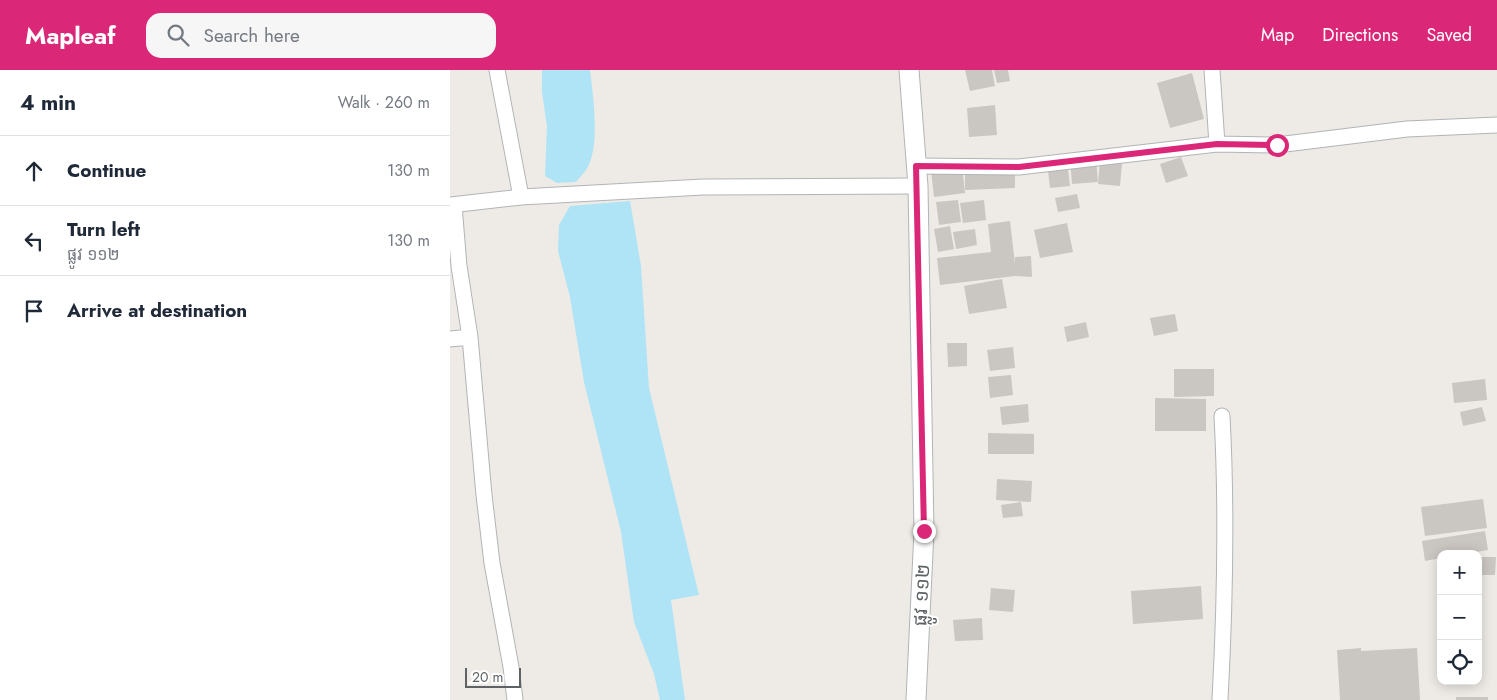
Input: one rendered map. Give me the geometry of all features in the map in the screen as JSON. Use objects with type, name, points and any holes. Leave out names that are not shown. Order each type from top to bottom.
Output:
[{"type":"street","points":[[497,70],[521,196]]},
{"type":"street","name":"ផ្លូវ ១១២","points":[[909,70],[918,186],[924,531],[916,700]]},
{"type":"street","points":[[1212,70],[1217,144]]},
{"type":"street","points":[[916,166],[1019,167],[1217,144],[1277,145],[1407,130],[1497,125]]},
{"type":"street","points":[[515,700],[511,667],[492,563],[470,337],[452,205],[521,196],[703,187],[918,186]]},
{"type":"street","points":[[450,339],[470,337]]},
{"type":"street","points":[[1220,700],[1224,632],[1224,456],[1222,416]]},
{"type":"water","points":[[542,70],[590,70],[595,136],[591,160],[586,170],[576,182],[557,183],[545,176],[547,127],[542,92]]},
{"type":"water","points":[[630,201],[641,266],[649,388],[699,595],[671,600],[685,700],[660,700],[654,674],[634,622],[621,532],[584,382],[570,297],[558,251],[559,225],[570,206]]},
{"type":"building","points":[[965,70],[992,70],[995,86],[970,91]]},
{"type":"building","points":[[994,70],[1008,70],[1010,81],[997,83]]},
{"type":"building","points":[[1192,73],[1204,119],[1170,128],[1157,83]]},
{"type":"building","points":[[995,105],[997,135],[969,137],[967,108]]},
{"type":"building","points":[[1181,157],[1188,176],[1166,183],[1160,164]]},
{"type":"building","points":[[1096,158],[1098,182],[1072,184],[1070,160]]},
{"type":"building","points":[[1067,160],[1070,186],[1050,188],[1047,162]]},
{"type":"building","points":[[1100,161],[1122,163],[1120,186],[1098,184]]},
{"type":"building","points":[[1015,165],[1015,188],[965,190],[965,167]]},
{"type":"building","points":[[962,166],[965,193],[934,197],[931,170]]},
{"type":"building","points":[[1077,194],[1080,208],[1058,212],[1055,198]]},
{"type":"building","points":[[958,200],[961,222],[939,225],[936,202]]},
{"type":"building","points":[[984,200],[986,220],[963,223],[960,203]]},
{"type":"building","points":[[1010,221],[1015,264],[1015,257],[1031,256],[1032,277],[1015,276],[940,285],[937,258],[991,252],[988,224]]},
{"type":"building","points":[[1067,223],[1073,252],[1040,258],[1034,230]]},
{"type":"building","points":[[950,226],[954,249],[938,252],[934,229]]},
{"type":"building","points":[[975,229],[977,245],[956,249],[953,232]]},
{"type":"building","points":[[1002,279],[1007,308],[969,314],[964,286]]},
{"type":"building","points":[[1175,314],[1178,331],[1154,336],[1150,318]]},
{"type":"building","points":[[1086,322],[1089,337],[1067,342],[1064,327]]},
{"type":"building","points":[[947,343],[967,343],[967,366],[948,367]]},
{"type":"building","points":[[1013,347],[1015,368],[990,371],[987,350]]},
{"type":"building","points":[[1174,369],[1214,369],[1214,396],[1174,397]]},
{"type":"building","points":[[1011,375],[1013,395],[990,398],[988,377]]},
{"type":"building","points":[[1485,379],[1487,400],[1454,403],[1452,383]]},
{"type":"building","points":[[1155,398],[1206,399],[1206,431],[1155,431]]},
{"type":"building","points":[[1028,404],[1029,422],[1002,425],[1000,407]]},
{"type":"building","points":[[1482,407],[1486,421],[1463,426],[1460,412]]},
{"type":"building","points":[[988,433],[1034,434],[1034,454],[988,454]]},
{"type":"building","points":[[997,479],[1032,481],[1031,502],[996,500]]},
{"type":"building","points":[[1483,499],[1487,528],[1425,536],[1421,507]]},
{"type":"building","points":[[1021,502],[1023,516],[1003,518],[1001,505]]},
{"type":"building","points":[[1485,531],[1488,550],[1437,550],[1437,559],[1425,561],[1422,541]]},
{"type":"building","points":[[1482,557],[1496,557],[1495,575],[1482,575]]},
{"type":"building","points":[[1201,586],[1203,619],[1133,624],[1131,591]]},
{"type":"building","points":[[991,588],[1015,590],[1013,612],[989,610]]},
{"type":"building","points":[[982,618],[983,640],[955,641],[953,620]]},
{"type":"building","points":[[1361,648],[1361,651],[1417,648],[1420,700],[1340,700],[1337,650]]},
{"type":"building","points":[[1456,697],[1488,697],[1488,700],[1456,700]]},
{"type":"route","points":[[924,531],[918,186],[916,166],[1019,167],[1144,154],[1217,144],[1277,145]]}]
